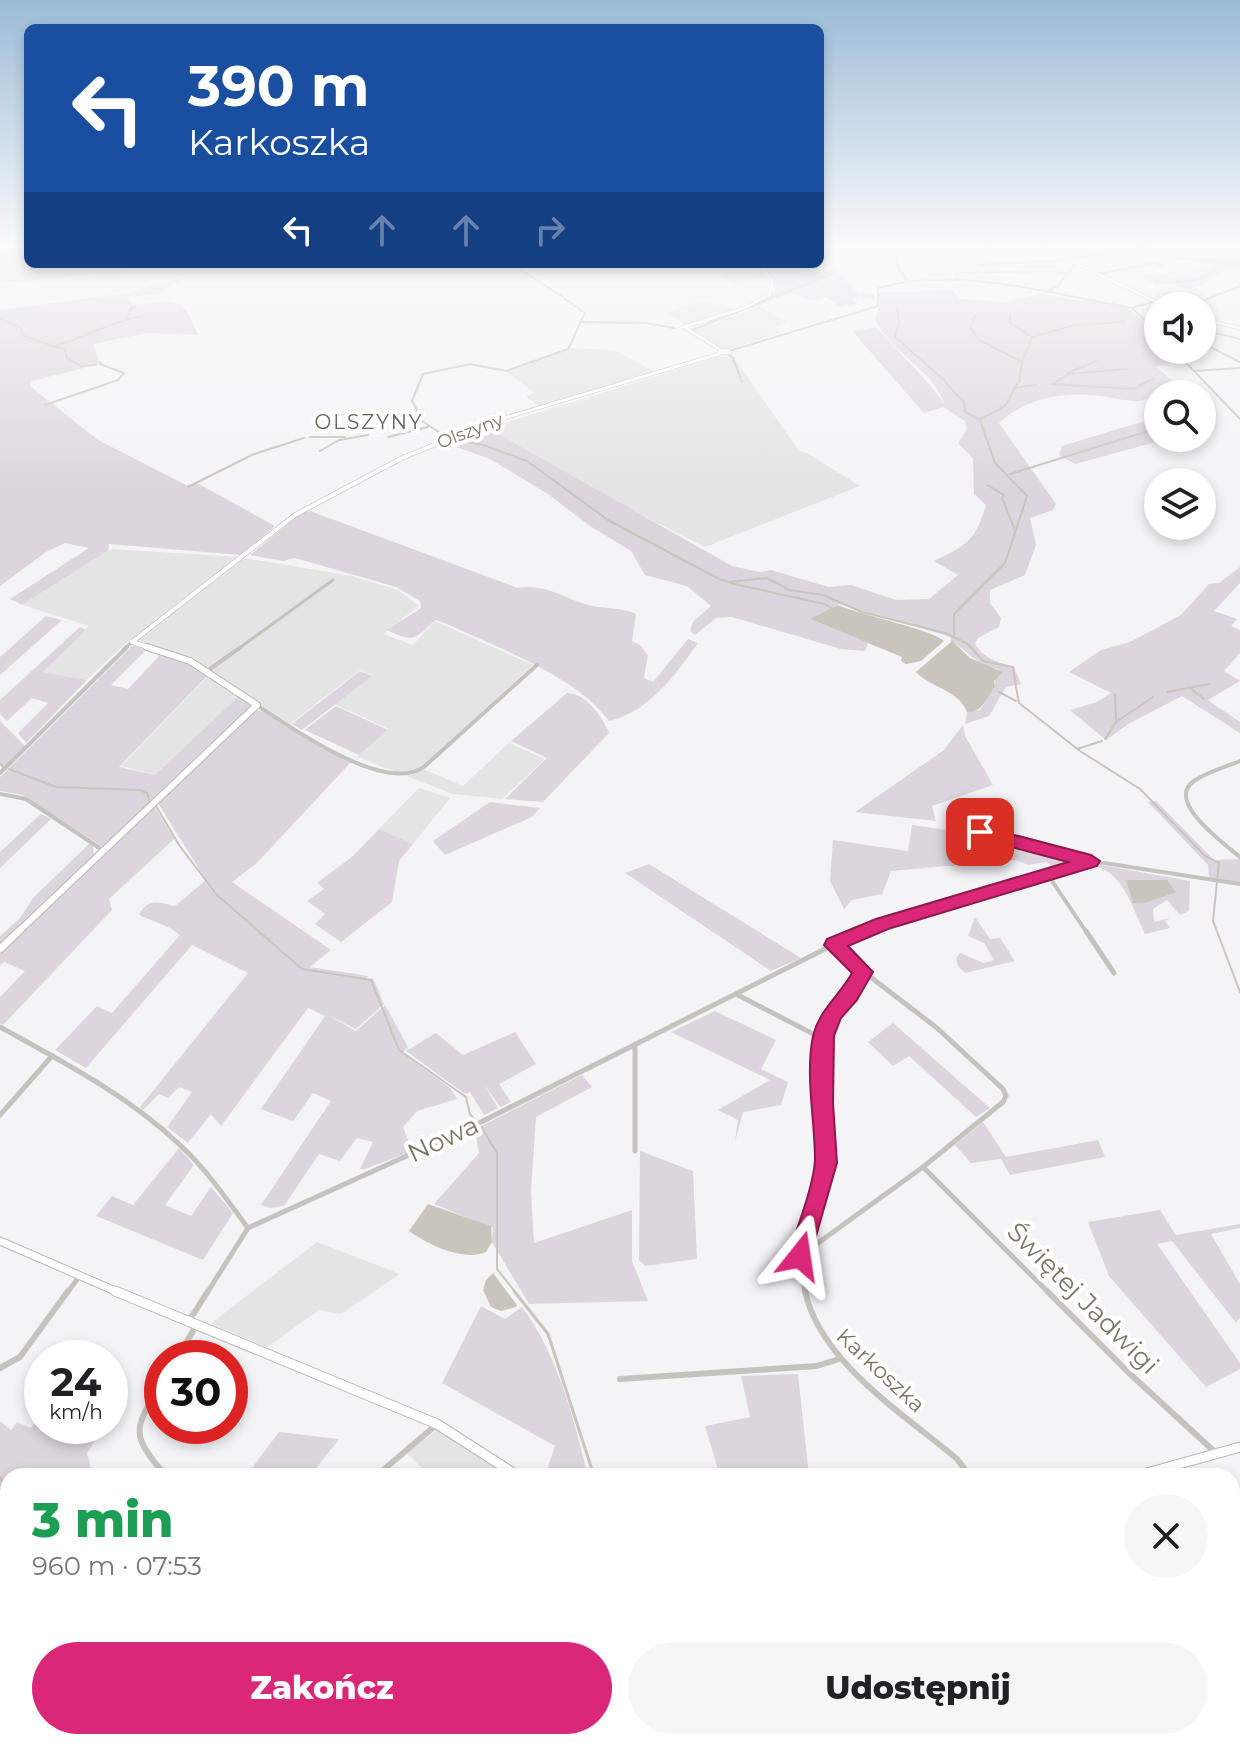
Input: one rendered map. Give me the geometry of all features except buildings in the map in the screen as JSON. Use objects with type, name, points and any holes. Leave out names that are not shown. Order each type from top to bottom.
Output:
[{"type":"street","points":[[686,329],[720,352]]},
{"type":"street","points":[[742,382],[728,353],[806,329]]},
{"type":"street","points":[[1216,333],[1240,339]]},
{"type":"street","points":[[1216,350],[1240,362]]},
{"type":"street","name":"Olszyny","points":[[132,642],[300,512],[402,458],[466,430],[720,352],[728,353]]},
{"type":"street","points":[[1187,364],[1240,419]]},
{"type":"street","points":[[1194,371],[1240,368]]},
{"type":"street","points":[[207,671],[333,580]]},
{"type":"street","points":[[0,773],[92,678],[132,642],[190,661],[327,748],[396,776],[410,775],[425,766],[537,665]]},
{"type":"street","points":[[0,949],[257,705]]},
{"type":"street","points":[[1240,761],[1185,787],[1185,801],[1191,812],[1240,857]]},
{"type":"street","points":[[0,794],[26,799],[104,851]]},
{"type":"street","points":[[980,832],[1091,861],[1240,884]]},
{"type":"street","points":[[800,1256],[923,1167],[995,1109],[1006,1096],[997,1081],[834,945],[882,924],[1091,861]]},
{"type":"street","points":[[1048,875],[1114,973]]},
{"type":"street","name":"Nowa","points":[[248,1228],[477,1124],[834,945]]},
{"type":"street","name":"Karkoszka","points":[[864,972],[850,994],[832,1013],[823,1039],[822,1103],[826,1163],[800,1256],[803,1283],[822,1340],[839,1359],[964,1468]]},
{"type":"street","points":[[736,994],[823,1039]]},
{"type":"street","points":[[0,1027],[52,1056],[183,1148],[248,1228],[185,1340]]},
{"type":"street","points":[[635,1044],[635,1151]]},
{"type":"street","points":[[0,1115],[52,1056]]},
{"type":"street","name":"Świętej Jadwigi","points":[[923,1167],[1129,1373],[1217,1455]]},
{"type":"street","points":[[0,1241],[79,1277],[437,1424],[506,1468]]},
{"type":"street","points":[[0,1368],[20,1357],[79,1277]]},
{"type":"street","points":[[620,1379],[817,1366],[839,1359]]},
{"type":"street","points":[[144,1416],[137,1435],[139,1444],[159,1468]]},
{"type":"street","points":[[385,1468],[437,1424]]},
{"type":"street","points":[[1167,1468],[1240,1447]]},
{"type":"shaded area","points":[[0,329],[196,329],[198,335],[148,333],[93,344],[103,363],[32,381],[30,386],[98,440],[186,485],[199,484],[275,526],[241,555],[109,544],[108,551],[22,605],[10,599],[89,548],[65,543],[46,552],[0,586]]},
{"type":"shaded area","points":[[776,329],[781,333],[725,350],[693,331]]},
{"type":"shaded area","points":[[878,329],[945,405],[931,380],[880,329],[1144,329],[1144,364],[1166,364],[1156,367],[1172,380],[1144,380],[1144,400],[1136,401],[1086,395],[1046,398],[1021,408],[999,423],[1056,504],[1053,510],[1030,518],[1036,545],[1025,575],[990,590],[990,603],[1001,618],[999,627],[978,638],[975,644],[987,657],[1014,667],[1021,684],[1006,687],[989,716],[965,724],[967,712],[980,710],[1000,675],[998,669],[976,660],[950,641],[951,637],[839,604],[812,620],[868,643],[865,651],[841,649],[732,617],[716,618],[695,635],[690,631],[693,622],[711,606],[687,586],[645,575],[631,551],[590,526],[548,494],[490,459],[442,442],[483,425],[732,566],[760,572],[771,570],[829,587],[851,585],[896,600],[929,599],[958,575],[934,561],[954,551],[974,534],[986,505],[974,494],[973,458],[958,443],[967,429],[965,421],[943,407],[924,413],[852,331]]},
{"type":"shaded area","points":[[571,348],[614,350],[654,371],[539,406],[525,396],[535,393],[506,372]]},
{"type":"shaded area","points":[[731,353],[799,451],[860,486],[705,547],[634,511],[488,428]]},
{"type":"shaded area","points":[[1144,421],[1144,445],[1075,464],[1059,455],[1062,446]]},
{"type":"shaded area","points":[[310,511],[518,588],[538,588],[592,606],[636,614],[632,641],[648,655],[644,678],[653,682],[688,639],[698,643],[671,679],[649,701],[609,721],[595,705],[555,676],[442,622],[435,620],[422,632],[409,638],[387,630],[421,608],[420,601],[396,587],[295,558],[283,561],[250,555],[301,513]]},
{"type":"shaded area","points":[[112,549],[240,557],[352,576],[398,590],[419,606],[383,634],[413,645],[435,621],[533,665],[421,768],[463,786],[509,743],[545,759],[502,799],[453,794],[357,757],[389,729],[334,704],[372,675],[360,670],[290,724],[243,693],[155,775],[121,766],[212,672],[192,660],[130,639],[87,680],[43,672],[89,626],[22,605]]},
{"type":"shaded area","points":[[1240,567],[1240,583],[1214,611],[1237,619],[1231,626],[1240,630],[1240,653],[1224,671],[1240,681],[1208,700],[1240,722],[1240,733],[1182,696],[1130,723],[1106,740],[1070,710],[1097,702],[1111,693],[1069,672],[1101,650],[1130,642],[1181,615],[1209,584],[1219,583]]},
{"type":"shaded area","points":[[838,605],[926,632],[944,641],[921,661],[906,664],[901,661],[902,657],[810,619]]},
{"type":"shaded area","points":[[46,616],[62,620],[0,675],[0,657]]},
{"type":"shaded area","points":[[80,627],[86,630],[43,672],[87,680],[26,743],[18,733],[48,703],[32,698],[7,721],[0,714],[0,700]]},
{"type":"shaded area","points":[[952,641],[970,658],[1003,672],[994,681],[995,687],[984,704],[972,712],[967,712],[958,699],[916,672]]},
{"type":"shaded area","points":[[133,645],[147,649],[111,685],[128,689],[162,653],[189,662],[208,675],[119,767],[155,775],[239,696],[253,707],[103,847],[22,795],[0,791],[0,777]]},
{"type":"shaded area","points":[[360,671],[372,676],[302,730],[292,724]]},
{"type":"shaded area","points":[[567,693],[587,702],[598,713],[609,733],[543,802],[505,799],[547,758],[511,741]]},
{"type":"shaded area","points":[[336,706],[388,730],[359,755],[305,730]]},
{"type":"shaded area","points":[[262,710],[323,749],[352,761],[257,863],[232,882],[331,950],[310,967],[368,976],[365,980],[373,978],[384,1004],[356,1029],[328,1015],[356,1031],[385,1005],[408,1047],[402,1053],[450,1088],[457,1099],[417,1111],[403,1127],[412,1151],[365,1169],[360,1169],[373,1142],[357,1138],[340,1161],[319,1154],[284,1206],[271,1208],[261,1205],[331,1101],[313,1093],[293,1121],[261,1109],[325,1016],[308,1008],[221,1126],[211,1114],[188,1143],[167,1127],[192,1092],[179,1087],[168,1098],[159,1094],[143,1110],[140,1107],[248,973],[192,945],[86,1068],[55,1050],[97,1006],[112,1013],[180,935],[139,915],[150,904],[175,906],[206,880],[158,803],[256,711]]},
{"type":"shaded area","points":[[0,721],[26,747],[3,767],[0,763]]},
{"type":"shaded area","points":[[963,725],[965,736],[993,785],[932,806],[936,821],[855,812],[944,750]]},
{"type":"shaded area","points":[[419,788],[450,798],[413,844],[379,829]]},
{"type":"shaded area","points":[[1156,801],[1214,860],[1240,859],[1240,882],[1209,879],[1208,865],[1148,802]]},
{"type":"shaded area","points":[[490,802],[540,808],[532,817],[445,855],[433,841]]},
{"type":"shaded area","points":[[154,806],[174,839],[109,899],[112,910],[3,1025],[0,1023],[0,997],[25,971],[4,962],[0,966],[0,951]]},
{"type":"shaded area","points":[[41,814],[51,819],[0,868],[0,852]]},
{"type":"shaded area","points":[[912,825],[995,837],[1081,862],[1056,870],[1047,862],[1028,865],[1016,860],[891,871],[882,894],[852,900],[844,909],[830,881],[833,840],[908,851]]},
{"type":"shaded area","points":[[379,829],[413,844],[399,861],[392,902],[341,942],[315,924],[325,914],[307,901],[324,889],[317,883],[353,856]]},
{"type":"shaded area","points":[[90,843],[94,857],[0,945],[0,936],[20,918],[33,898]]},
{"type":"shaded area","points":[[649,864],[801,958],[771,971],[625,873]]},
{"type":"shaded area","points":[[1088,865],[1190,881],[1189,911],[1180,915],[1167,900],[1153,909],[1154,922],[1170,918],[1165,921],[1170,928],[1145,934],[1118,881],[1110,873]]},
{"type":"shaded area","points":[[1126,880],[1167,880],[1176,892],[1145,903],[1133,903]]},
{"type":"shaded area","points":[[975,917],[990,939],[1000,938],[1015,961],[965,973],[958,966],[956,958],[960,953],[984,963],[994,960],[984,943],[968,936]]},
{"type":"shaded area","points":[[715,1011],[776,1040],[761,1069],[788,1082],[781,1105],[743,1112],[735,1142],[738,1120],[718,1110],[770,1080],[671,1032]]},
{"type":"shaded area","points":[[893,1023],[990,1108],[976,1117],[909,1056],[893,1066],[868,1042]]},
{"type":"shaded area","points":[[515,1032],[536,1064],[499,1084],[511,1102],[500,1107],[484,1084],[498,1108],[484,1115],[470,1092],[465,1094],[406,1051],[436,1033],[463,1055]]},
{"type":"shaded area","points":[[582,1075],[592,1087],[536,1117],[531,1191],[534,1243],[632,1210],[632,1261],[648,1301],[529,1304],[492,1242],[493,1228],[434,1204],[479,1153],[475,1129]]},
{"type":"shaded area","points":[[983,1122],[1006,1157],[1098,1140],[1105,1157],[1010,1175],[1001,1159],[971,1163],[955,1145]]},
{"type":"shaded area","points":[[179,1148],[194,1165],[165,1205],[191,1216],[211,1187],[233,1213],[203,1260],[96,1216],[112,1196],[133,1205]]},
{"type":"shaded area","points":[[640,1151],[693,1171],[697,1259],[645,1266],[639,1260]]},
{"type":"shaded area","points":[[428,1204],[491,1226],[492,1242],[486,1252],[477,1255],[456,1253],[435,1246],[409,1231]]},
{"type":"shaded area","points":[[1160,1210],[1176,1235],[1240,1224],[1240,1228],[1211,1234],[1240,1284],[1240,1318],[1236,1323],[1172,1241],[1157,1244],[1240,1363],[1240,1369],[1206,1387],[1109,1276],[1088,1222]]},
{"type":"shaded area","points":[[317,1242],[400,1274],[341,1314],[319,1310],[267,1347],[210,1324]]},
{"type":"shaded area","points":[[493,1273],[516,1307],[501,1311],[491,1307],[483,1290],[486,1280]]},
{"type":"shaded area","points":[[481,1306],[505,1319],[522,1307],[555,1367],[586,1468],[548,1468],[555,1446],[442,1383]]},
{"type":"shaded area","points":[[798,1374],[808,1468],[718,1468],[705,1426],[750,1417],[741,1376]]},
{"type":"shaded area","points":[[0,1421],[11,1430],[17,1422],[24,1425],[24,1444],[93,1444],[87,1453],[91,1468],[0,1468]]},
{"type":"shaded area","points":[[437,1430],[497,1468],[422,1468],[407,1453]]},
{"type":"shaded area","points":[[279,1432],[339,1439],[316,1468],[252,1468]]},
{"type":"waterway","points":[[21,329],[24,336],[65,350],[67,358],[81,366],[96,365]]},
{"type":"waterway","points":[[55,346],[102,329]]},
{"type":"waterway","points":[[446,437],[416,417],[417,410],[412,401],[423,374],[470,364],[506,371],[568,349],[578,329]]},
{"type":"waterway","points":[[897,329],[895,337],[945,381]]},
{"type":"waterway","points":[[971,329],[979,340],[1022,362],[1019,382]]},
{"type":"waterway","points":[[1019,329],[1032,337]]},
{"type":"waterway","points":[[1032,337],[1062,329]]},
{"type":"waterway","points":[[1023,360],[1032,337]]},
{"type":"waterway","points":[[1068,373],[1096,361]]},
{"type":"waterway","points":[[45,405],[118,380],[124,373],[100,364]]},
{"type":"waterway","points":[[1056,382],[1068,374],[1127,369]]},
{"type":"waterway","points":[[1051,384],[1134,389],[1154,378]]},
{"type":"waterway","points":[[946,383],[964,402],[965,412],[980,420],[995,463],[1027,496],[1005,563],[954,614],[954,635]]},
{"type":"waterway","points":[[1015,388],[1017,384]]},
{"type":"waterway","points":[[1015,388],[1036,385]]},
{"type":"waterway","points":[[981,419],[1005,406],[1015,388]]},
{"type":"waterway","points":[[388,437],[428,427]]},
{"type":"waterway","points":[[1010,474],[1144,432]]},
{"type":"waterway","points":[[320,451],[339,440],[368,435]]},
{"type":"waterway","points":[[310,437],[345,437]]},
{"type":"waterway","points":[[188,487],[254,454],[304,438]]},
{"type":"waterway","points":[[451,439],[483,445],[527,461],[608,520],[719,579],[729,582],[767,578],[789,590],[823,595],[862,612],[945,633],[968,644],[983,661],[1013,667],[1015,680]]},
{"type":"waterway","points":[[987,485],[1004,495],[1002,498],[1014,528]]},
{"type":"waterway","points":[[730,583],[824,604],[833,609]]},
{"type":"waterway","points":[[1015,682],[1019,703],[1077,749]]},
{"type":"waterway","points":[[1190,688],[1210,684]]},
{"type":"waterway","points":[[1167,692],[1190,688]]},
{"type":"waterway","points":[[1190,688],[1204,699]]},
{"type":"waterway","points":[[999,692],[1016,701]]},
{"type":"waterway","points":[[1115,694],[1116,720]]},
{"type":"waterway","points":[[1105,739],[1116,722],[1153,697]]},
{"type":"waterway","points":[[1077,749],[1102,741]]},
{"type":"waterway","points":[[1077,749],[1140,789],[1205,856],[1219,863],[1213,921],[1240,992]]},
{"type":"waterway","points":[[0,763],[3,767]]},
{"type":"waterway","points":[[9,769],[56,787],[140,790],[147,793],[150,803]]},
{"type":"waterway","points":[[156,806],[179,845],[217,895],[302,969],[371,980],[399,1050],[466,1097],[470,1114],[476,1121]]},
{"type":"waterway","points":[[482,1128],[497,1153],[497,1269],[516,1293]]},
{"type":"waterway","points":[[514,1291],[548,1334],[591,1468]]},
{"type":"district","name":"OLSZYNY","points":[[369,422]]},
{"type":"route","points":[[800,1256],[826,1163],[822,1103],[823,1036],[832,1013],[858,985],[864,972],[834,945],[882,924],[1091,861],[980,832]]}]
